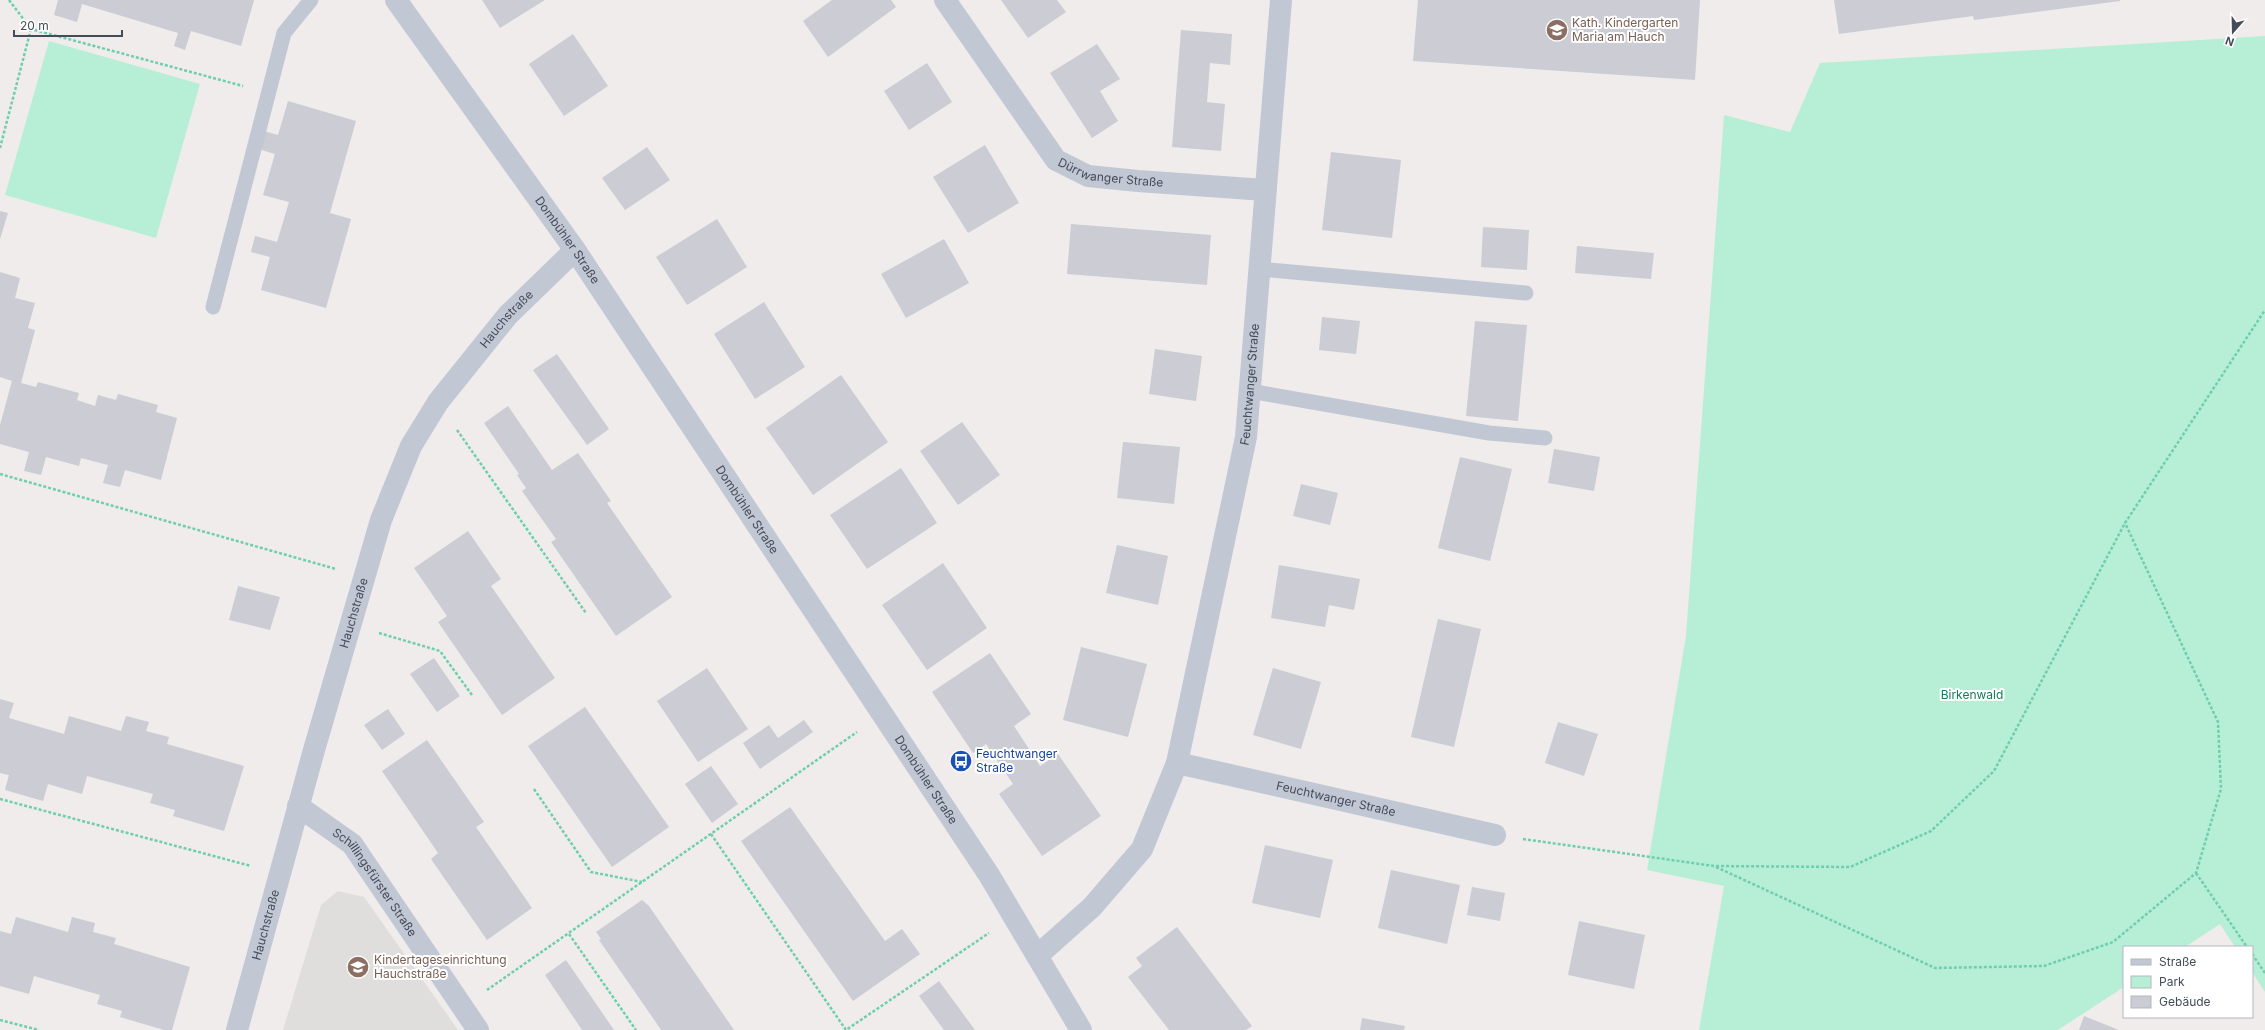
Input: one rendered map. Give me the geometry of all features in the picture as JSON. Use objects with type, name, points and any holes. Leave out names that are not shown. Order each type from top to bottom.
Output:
[{"type":"street","name":"Dombühler Straße","points":[[396,0],[575,250],[989,875],[1081,1030]]},
{"type":"street","name":"Dürrwanger Straße","points":[[945,0],[1056,160],[1088,176],[1265,190]]},
{"type":"street","name":"Feuchtwanger Straße","points":[[1037,956],[1092,907],[1142,849],[1176,763],[1246,437],[1281,0]]},
{"type":"street","name":"Hauchstraße","points":[[237,1030],[298,806],[364,577],[381,520],[411,446],[438,402],[508,315],[575,250]]},
{"type":"street","name":"Feuchtwanger Straße","points":[[1176,763],[1495,834]]},
{"type":"street","name":"Schillingsfürster Straße","points":[[298,806],[352,844],[478,1030]]},
{"type":"lane","points":[[213,307],[284,34],[311,0]]},
{"type":"lane","points":[[1259,269],[1526,293]]},
{"type":"lane","points":[[1250,391],[1489,433],[1545,438]]},
{"type":"path","points":[[10,0],[31,29],[269,93]]},
{"type":"path","points":[[0,148],[31,29]]},
{"type":"path","points":[[1495,834],[1714,866],[1850,867],[1931,831],[1994,771],[2125,523],[2265,310]]},
{"type":"path","points":[[438,402],[586,613]]},
{"type":"path","points":[[0,474],[364,577]]},
{"type":"path","points":[[1714,866],[1935,968],[2044,966],[2113,942],[2196,872],[2221,789],[2218,722],[2125,523]]},
{"type":"path","points":[[350,624],[440,651],[472,695]]},
{"type":"path","points":[[462,1008],[882,714]]},
{"type":"path","points":[[534,789],[591,872],[642,882]]},
{"type":"path","points":[[0,799],[280,873]]},
{"type":"path","points":[[711,834],[846,1030],[1013,917]]},
{"type":"path","points":[[2196,872],[2246,946]]},
{"type":"path","points":[[568,934],[636,1030]]},
{"type":"path","points":[[2253,956],[2265,974]]},
{"type":"path","points":[[0,1020],[39,1030]]},
{"type":"shaded area","name":"Kindertageseinrichtung Hauchstraße","points":[[338,891],[364,897],[458,1030],[283,1030],[321,905]]},
{"type":"green space","name":"Birkenwald","points":[[2265,36],[2265,992],[2253,974],[2253,946],[2234,946],[2220,924],[2187,946],[2123,946],[2123,988],[2058,1030],[1699,1030],[1724,886],[1647,870],[1686,636],[1724,115],[1790,132],[1820,63]]},
{"type":"green space","points":[[49,41],[200,84],[156,238],[5,195]]},
{"type":"building","points":[[58,0],[254,0],[241,46],[191,31],[185,50],[174,46],[178,33],[82,4],[77,22],[54,15]]},
{"type":"building","points":[[482,0],[545,0],[500,28]]},
{"type":"building","points":[[832,0],[891,0],[896,7],[828,57],[803,21]]},
{"type":"building","points":[[1001,0],[1057,0],[1066,12],[1028,38]]},
{"type":"building","name":"Kath. Kindergarten Maria am Hauch","points":[[1418,0],[1700,0],[1695,80],[1413,61]]},
{"type":"building","points":[[1834,0],[2120,1],[1974,20],[1973,16],[1839,34]]},
{"type":"building","points":[[1181,30],[1232,34],[1230,65],[1210,63],[1207,102],[1225,104],[1221,151],[1172,147]]},
{"type":"building","points":[[573,34],[608,86],[564,116],[529,64]]},
{"type":"building","points":[[1097,44],[1120,79],[1100,91],[1118,121],[1092,138],[1050,73]]},
{"type":"building","points":[[927,63],[952,102],[909,130],[884,91]]},
{"type":"building","points":[[288,101],[356,121],[330,213],[351,219],[326,308],[261,290],[270,257],[251,252],[255,236],[277,242],[289,202],[263,195],[275,154],[255,148],[260,130],[278,135]]},
{"type":"building","points":[[985,145],[1019,203],[968,233],[933,177]]},
{"type":"building","points":[[647,147],[670,180],[625,210],[602,178]]},
{"type":"building","points":[[1331,152],[1401,160],[1392,238],[1322,230]]},
{"type":"building","points":[[0,211],[8,213],[0,239]]},
{"type":"building","points":[[717,219],[747,267],[687,305],[656,257]]},
{"type":"building","points":[[1071,224],[1211,235],[1207,285],[1067,274]]},
{"type":"building","points":[[1483,227],[1529,230],[1527,270],[1481,267]]},
{"type":"building","points":[[944,239],[969,283],[906,318],[881,274]]},
{"type":"building","points":[[1577,246],[1654,253],[1651,279],[1575,273]]},
{"type":"building","points":[[0,272],[20,278],[15,298],[35,303],[28,328],[35,330],[21,383],[36,387],[38,382],[79,393],[77,400],[95,406],[98,395],[116,400],[118,394],[158,405],[156,412],[177,418],[161,480],[125,470],[120,487],[103,483],[108,465],[81,458],[79,466],[46,457],[41,475],[24,471],[29,452],[0,444],[0,425],[12,381],[0,377]]},
{"type":"building","points":[[764,302],[805,367],[755,399],[714,334]]},
{"type":"building","points":[[1322,317],[1360,321],[1356,354],[1319,350]]},
{"type":"building","points":[[1475,321],[1527,325],[1518,421],[1466,416]]},
{"type":"building","points":[[1155,349],[1202,356],[1196,401],[1149,394]]},
{"type":"building","points":[[557,354],[609,429],[587,445],[533,370]]},
{"type":"building","points":[[841,375],[888,442],[813,495],[766,428]]},
{"type":"building","points":[[508,406],[552,470],[578,453],[611,501],[607,503],[672,597],[616,636],[551,542],[556,539],[522,491],[526,488],[517,475],[519,474],[484,423]]},
{"type":"building","points":[[962,422],[1000,475],[958,505],[920,451]]},
{"type":"building","points":[[1123,442],[1180,447],[1174,504],[1117,498]]},
{"type":"building","points":[[1554,449],[1600,457],[1594,491],[1548,483]]},
{"type":"building","points":[[1460,457],[1512,469],[1490,561],[1438,548]]},
{"type":"building","points":[[901,468],[937,523],[867,569],[830,515]]},
{"type":"building","points":[[1301,484],[1338,493],[1330,525],[1293,516]]},
{"type":"building","points":[[468,531],[501,579],[491,586],[555,678],[502,715],[438,622],[447,616],[414,568]]},
{"type":"building","points":[[1117,545],[1168,556],[1158,605],[1106,593]]},
{"type":"building","points":[[943,563],[987,628],[927,670],[882,605]]},
{"type":"building","points":[[1279,565],[1360,579],[1354,610],[1329,605],[1325,627],[1271,618]]},
{"type":"building","points":[[238,586],[280,597],[270,630],[229,620]]},
{"type":"building","points":[[1438,619],[1481,629],[1454,747],[1411,737]]},
{"type":"building","points":[[1081,647],[1147,664],[1128,737],[1063,720]]},
{"type":"building","points":[[990,653],[1031,714],[1014,726],[1040,766],[1058,754],[1101,816],[1042,856],[999,794],[1013,784],[986,744],[973,753],[932,692]]},
{"type":"building","points":[[434,658],[460,696],[437,712],[410,674]]},
{"type":"building","points":[[707,668],[748,729],[698,762],[657,701]]},
{"type":"building","points":[[1273,668],[1321,682],[1301,749],[1253,735]]},
{"type":"building","points":[[0,699],[14,703],[9,718],[64,734],[69,716],[121,731],[126,716],[149,722],[146,731],[169,737],[167,744],[244,766],[224,831],[173,816],[175,810],[150,803],[153,794],[87,776],[82,794],[48,784],[43,801],[5,790],[9,775],[0,773]]},
{"type":"building","points":[[585,707],[669,827],[612,867],[528,746]]},
{"type":"building","points":[[388,709],[405,734],[382,750],[364,725]]},
{"type":"building","points":[[804,720],[813,732],[760,769],[743,743],[769,725],[778,738]]},
{"type":"building","points":[[1558,722],[1598,734],[1584,776],[1545,763]]},
{"type":"building","points":[[427,740],[484,822],[476,827],[532,908],[487,940],[431,859],[438,853],[382,771]]},
{"type":"building","points":[[711,766],[738,804],[712,823],[685,784]]},
{"type":"building","points":[[790,807],[885,941],[902,929],[920,954],[853,1001],[741,841]]},
{"type":"building","points":[[1265,845],[1333,860],[1320,918],[1252,903]]},
{"type":"building","points":[[1391,870],[1460,885],[1447,944],[1378,928]]},
{"type":"building","points":[[1472,887],[1505,893],[1500,921],[1467,915]]},
{"type":"building","points":[[642,900],[649,906],[734,1030],[661,1030],[599,940],[601,939],[596,932]]},
{"type":"building","points":[[16,917],[68,932],[72,917],[95,923],[93,932],[116,938],[114,944],[190,967],[172,1030],[164,1030],[120,1017],[122,1011],[97,1004],[100,995],[34,976],[29,994],[0,986],[0,931],[11,934]]},
{"type":"building","points":[[1579,921],[1645,935],[1634,989],[1568,975]]},
{"type":"building","points":[[1177,927],[1252,1026],[1246,1030],[1169,1030],[1128,977],[1142,966],[1136,958]]},
{"type":"building","points":[[566,960],[614,1030],[582,1030],[545,975]]},
{"type":"building","points":[[939,981],[975,1030],[944,1030],[919,996]]},
{"type":"building","points":[[2084,1016],[2119,1030],[2079,1030]]},
{"type":"building","points":[[1362,1018],[1405,1026],[1404,1030],[1360,1030]]},
{"type":"place","name":"Kath. Kindergarten Maria am Hauch","points":[[1557,30]]},
{"type":"place","name":"Feuchtwanger Straße","points":[[961,761]]},
{"type":"place","name":"Kindertageseinrichtung Hauchstraße","points":[[358,967]]}]
